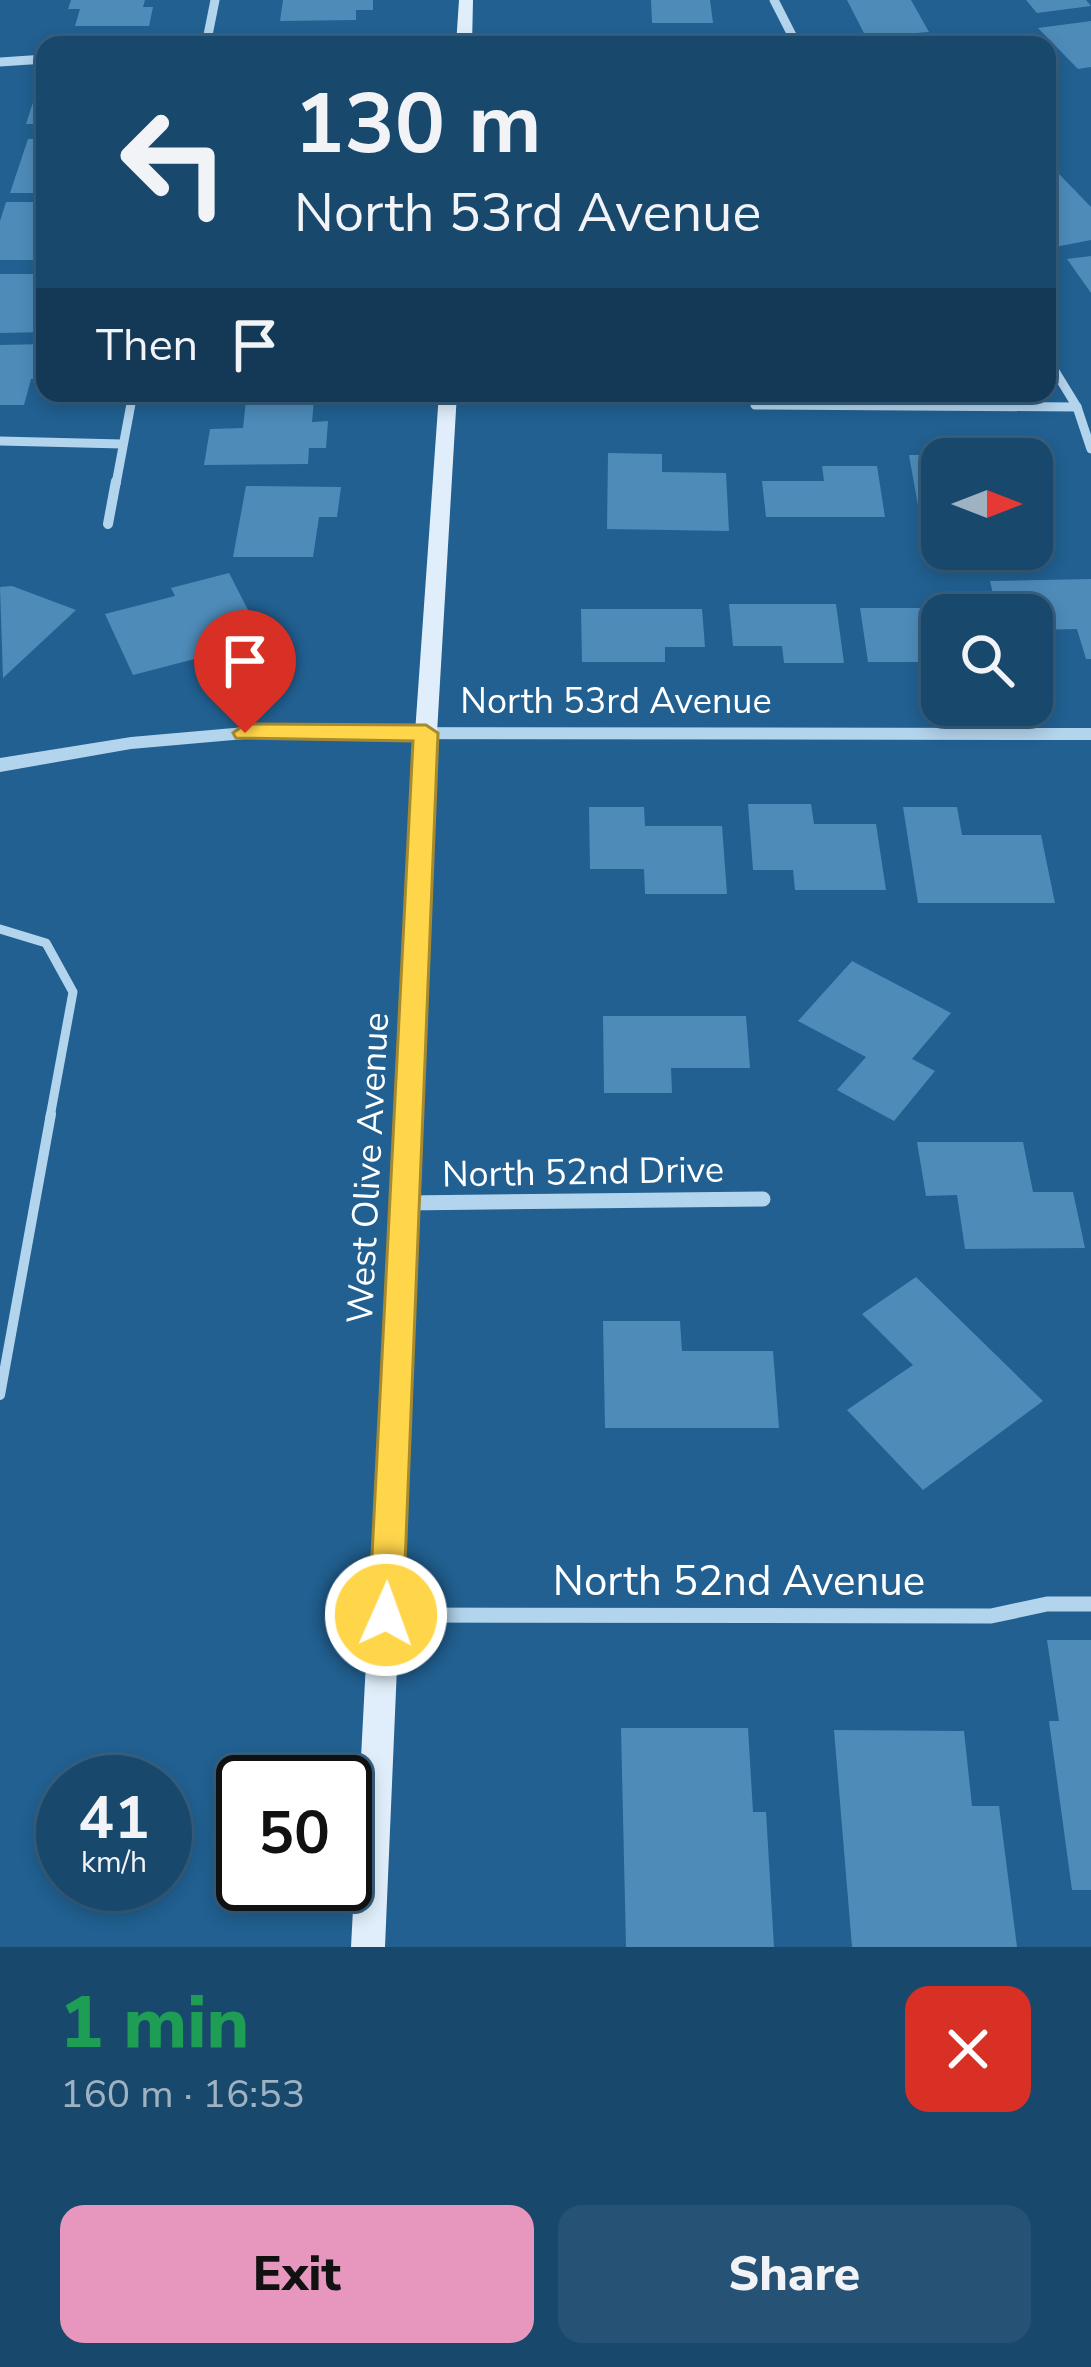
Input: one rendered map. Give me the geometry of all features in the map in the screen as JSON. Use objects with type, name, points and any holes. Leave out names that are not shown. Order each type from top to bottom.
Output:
[{"type":"main road","points":[[464,36],[466,0]]},
{"type":"main road","name":"West Olive Avenue","points":[[368,1947],[426,733],[447,402]]},
{"type":"street","points":[[208,36],[215,0]]},
{"type":"street","points":[[774,0],[792,36]]},
{"type":"street","points":[[0,62],[36,60]]},
{"type":"street","points":[[1056,373],[1077,407],[1091,449]]},
{"type":"street","points":[[108,524],[131,402]]},
{"type":"street","points":[[755,405],[1077,407]]},
{"type":"street","points":[[0,441],[122,444]]},
{"type":"street","name":"North 53rd Avenue","points":[[0,765],[130,743],[245,733],[1091,734]]},
{"type":"street","name":"North 52nd Drive","points":[[404,1203],[763,1199]]},
{"type":"street","name":"North 52nd Avenue","points":[[386,1615],[991,1616],[1047,1604],[1091,1604]]},
{"type":"lane","points":[[0,929],[46,943],[73,992],[0,1395]]},
{"type":"building","points":[[71,0],[145,0],[143,7],[153,7],[149,26],[75,26],[80,9],[68,9]]},
{"type":"building","points":[[283,0],[373,0],[373,10],[356,10],[356,20],[280,21]]},
{"type":"building","points":[[651,0],[710,0],[713,23],[652,23]]},
{"type":"building","points":[[847,0],[911,0],[929,32],[879,36],[865,36]]},
{"type":"building","points":[[1026,0],[1086,0],[1091,6],[1037,13]]},
{"type":"building","points":[[1091,21],[1091,67],[1078,69],[1056,46],[1056,36],[1046,36],[1038,28]]},
{"type":"building","points":[[36,93],[36,124],[26,124]]},
{"type":"building","points":[[28,139],[36,139],[36,193],[10,193]]},
{"type":"building","points":[[1056,173],[1091,207],[1091,240],[1056,247]]},
{"type":"building","points":[[6,202],[36,202],[36,260],[0,260],[0,221]]},
{"type":"building","points":[[1091,256],[1091,293],[1067,259]]},
{"type":"building","points":[[0,274],[36,274],[36,332],[0,333]]},
{"type":"building","points":[[36,344],[36,379],[31,379],[24,405],[0,405],[0,345]]},
{"type":"building","points":[[246,402],[314,402],[312,422],[328,421],[326,448],[309,448],[308,464],[204,465],[210,429],[243,428]]},
{"type":"building","points":[[608,453],[662,454],[662,472],[726,473],[729,531],[607,529]]},
{"type":"building","points":[[909,455],[921,455],[921,522]]},
{"type":"building","points":[[822,466],[877,466],[885,517],[766,517],[762,481],[824,481]]},
{"type":"building","points":[[246,486],[341,487],[337,517],[319,517],[313,557],[233,557]]},
{"type":"building","points":[[229,573],[264,641],[133,675],[105,614],[175,596],[171,588]]},
{"type":"building","points":[[1091,579],[1091,659],[1086,659],[1077,629],[1053,630],[1053,594],[993,594],[990,581]]},
{"type":"building","points":[[12,586],[76,610],[3,678],[0,587]]},
{"type":"building","points":[[729,604],[836,604],[844,663],[784,663],[782,646],[733,646]]},
{"type":"building","points":[[860,608],[921,608],[921,662],[868,662]]},
{"type":"building","points":[[581,609],[702,609],[705,647],[665,647],[665,662],[582,662]]},
{"type":"building","points":[[748,804],[811,804],[814,824],[876,824],[886,890],[795,890],[793,870],[753,870]]},
{"type":"building","points":[[589,807],[644,807],[645,826],[722,826],[727,894],[645,894],[644,869],[590,869]]},
{"type":"building","points":[[903,807],[957,807],[962,835],[1041,835],[1055,903],[918,903]]},
{"type":"building","points":[[852,961],[951,1013],[912,1059],[935,1071],[894,1121],[837,1090],[866,1057],[798,1021]]},
{"type":"building","points":[[603,1016],[746,1016],[750,1068],[671,1068],[672,1093],[604,1093]]},
{"type":"building","points":[[917,1142],[1023,1142],[1033,1192],[1073,1192],[1085,1248],[965,1249],[957,1195],[926,1196]]},
{"type":"building","points":[[916,1277],[1043,1401],[923,1490],[847,1410],[913,1365],[862,1314]]},
{"type":"building","points":[[603,1321],[680,1321],[682,1351],[773,1351],[779,1428],[605,1428]]},
{"type":"building","points":[[1047,1640],[1091,1640],[1091,1890],[1072,1890],[1049,1721],[1059,1721]]},
{"type":"building","points":[[621,1728],[748,1728],[753,1812],[766,1812],[774,1947],[626,1947]]},
{"type":"building","points":[[834,1730],[964,1731],[972,1806],[999,1806],[1017,1947],[852,1947]]},
{"type":"route","points":[[245,733],[426,733],[386,1615]]}]
